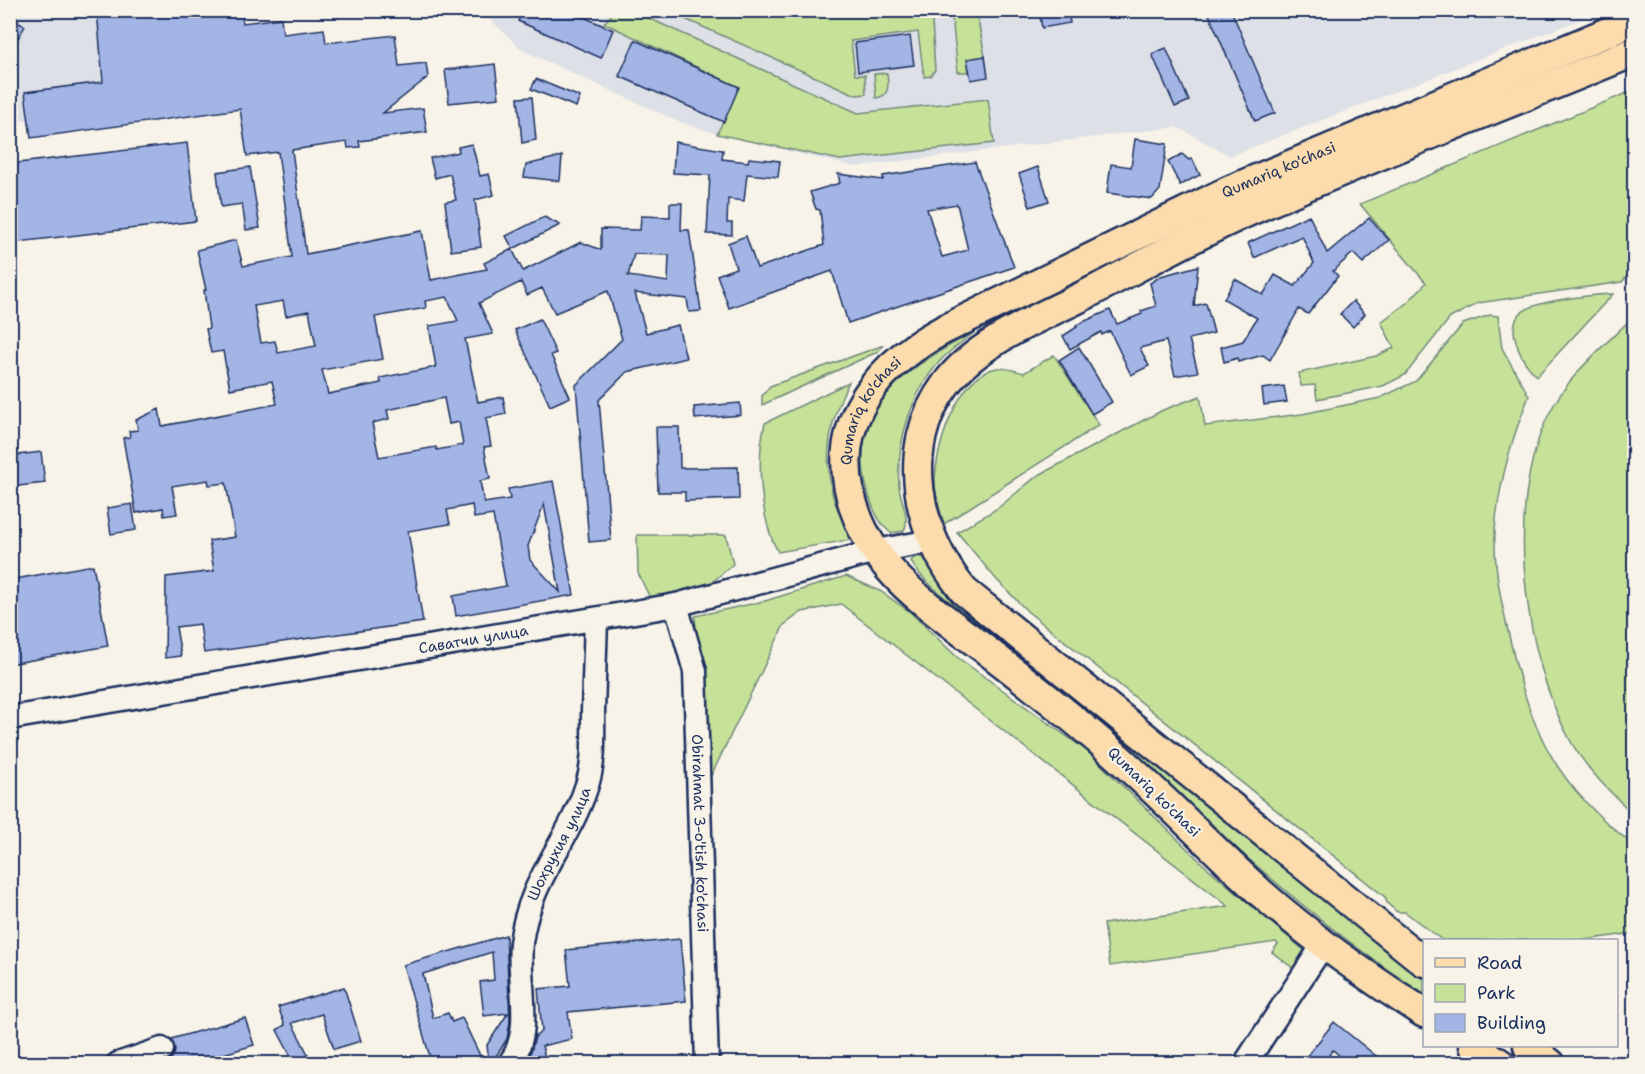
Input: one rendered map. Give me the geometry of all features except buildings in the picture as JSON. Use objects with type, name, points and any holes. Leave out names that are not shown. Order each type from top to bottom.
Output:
[{"type":"main road","name":"Qumariq ko'chasi","points":[[1423,960],[970,597],[951,574],[932,541],[920,501],[921,449],[927,423],[937,398],[964,363],[1024,327],[1216,227],[1326,165],[1635,21]]},
{"type":"main road","name":"Qumariq ko'chasi","points":[[1423,1012],[1323,945],[1256,888],[1111,750],[921,600],[876,551],[859,522],[851,499],[847,450],[851,426],[860,403],[892,365],[943,330],[1205,202],[1326,165],[1635,52]]},
{"type":"main road","points":[[1476,1047],[1502,1064]]},
{"type":"main road","points":[[1529,1047],[1551,1064]]},
{"type":"street","name":"Саватчи улица","points":[[10,718],[596,620],[676,604],[876,551],[932,541]]},
{"type":"street","name":"Obirahmat 3-o'tish ko'chasi","points":[[676,604],[694,672],[706,1064]]},
{"type":"street","name":"Шохрухия улица","points":[[514,1061],[523,1027],[519,964],[524,923],[536,887],[579,806],[591,766],[595,744],[596,620]]},
{"type":"street","points":[[1245,1064],[1323,945]]},
{"type":"street","points":[[118,1064],[162,1049]]},
{"type":"shaded area","points":[[11,11],[114,11],[129,123],[31,138],[29,120],[11,123]]},
{"type":"shaded area","points":[[481,11],[1602,11],[1230,156],[1177,127],[855,167],[717,134],[677,121],[522,50]]},
{"type":"green space","points":[[615,11],[633,11],[858,113],[988,99],[994,143],[840,160],[717,134],[739,87],[604,23]]},
{"type":"green space","points":[[667,11],[936,11],[932,22],[935,70],[931,76],[924,77],[918,32],[851,41],[855,75],[865,75],[866,94],[856,95]]},
{"type":"green space","points":[[977,15],[985,56],[968,59],[969,72],[958,72],[952,18]]},
{"type":"green space","points":[[887,73],[886,92],[876,98],[874,74]]},
{"type":"green space","points":[[1634,90],[1634,268],[1622,282],[1478,303],[1450,318],[1405,375],[1383,386],[1317,399],[1315,385],[1301,386],[1299,373],[1376,356],[1394,348],[1381,322],[1408,302],[1426,283],[1360,204]]},
{"type":"green space","points":[[1613,294],[1537,376],[1521,356],[1517,346],[1514,331],[1519,315],[1526,310],[1549,302]]},
{"type":"green space","points":[[1490,315],[1498,316],[1502,348],[1529,396],[1508,456],[1501,487],[1495,533],[1499,587],[1524,694],[1548,750],[1563,775],[1582,799],[1634,845],[1634,933],[1592,939],[1441,939],[1405,912],[1397,912],[1387,903],[1385,897],[1027,611],[996,579],[957,532],[998,508],[1037,476],[1163,410],[1200,396],[1205,426],[1302,414],[1380,398],[1416,381],[1463,324]]},
{"type":"green space","points":[[1634,316],[1634,815],[1583,761],[1570,740],[1554,705],[1531,623],[1525,578],[1523,534],[1527,491],[1535,450],[1549,414],[1576,374]]},
{"type":"green space","points":[[976,331],[943,358],[932,371],[915,401],[903,435],[900,452],[899,486],[906,515],[906,526],[904,531],[891,533],[878,518],[867,491],[863,456],[866,431],[876,408],[909,372],[930,357]]},
{"type":"green space","points":[[884,345],[877,352],[762,405],[762,396],[770,386]]},
{"type":"green space","points":[[1054,355],[1099,425],[944,524],[936,493],[936,469],[944,434],[960,398],[970,384],[983,374],[997,368],[1024,373]]},
{"type":"green space","points":[[849,382],[833,423],[829,467],[833,496],[849,540],[778,552],[767,523],[761,489],[761,453],[765,423]]},
{"type":"green space","points":[[637,535],[726,535],[733,564],[701,592],[652,602],[638,573]]},
{"type":"green space","points":[[916,556],[924,558],[953,598],[1004,643],[931,585],[911,561]]},
{"type":"green space","points":[[846,576],[880,591],[910,612],[957,657],[1087,751],[1203,864],[1306,952],[1294,969],[1272,952],[1278,944],[1276,942],[1110,966],[1104,924],[1228,906],[841,604],[802,612],[784,625],[710,778],[695,616],[765,601]]},
{"type":"green space","points":[[1004,643],[1032,663],[1067,691],[1017,653]]},
{"type":"green space","points":[[1067,691],[1423,975],[1423,993],[1346,939],[1272,880]]}]
